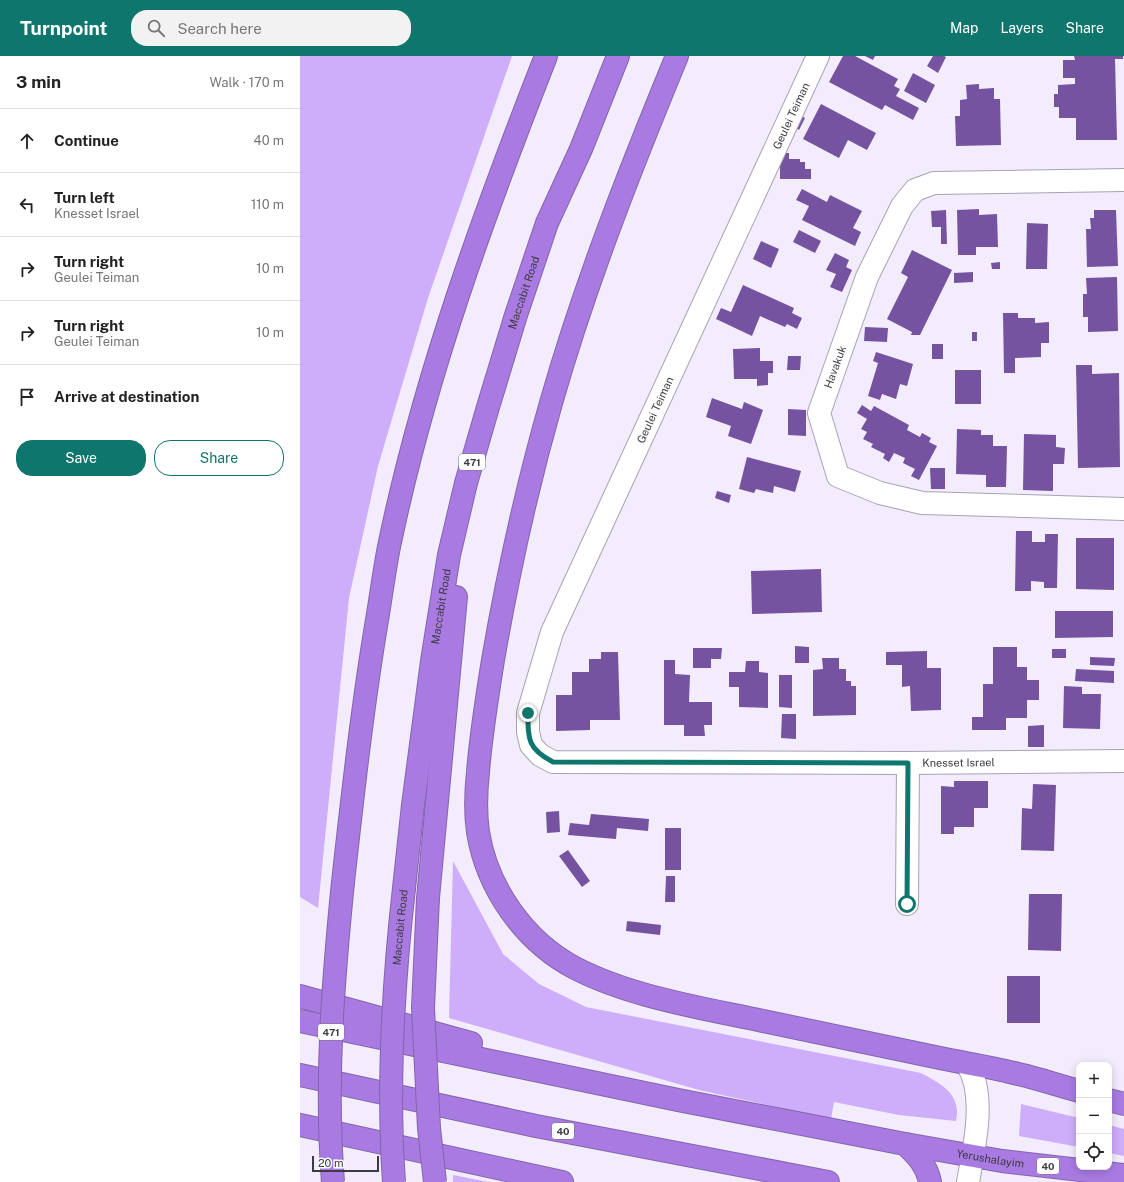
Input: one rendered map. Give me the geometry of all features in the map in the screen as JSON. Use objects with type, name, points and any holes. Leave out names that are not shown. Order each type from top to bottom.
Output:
[{"type":"highway","name":"471","points":[[332,1182],[329,1138],[330,1055],[335,961],[352,798],[372,652],[390,543],[407,467],[458,296],[490,204],[546,56]]},
{"type":"highway","name":"Maccabit Road","points":[[394,1182],[390,1136],[390,1057],[396,966],[413,805],[432,661],[449,556],[466,483],[488,407],[547,223],[581,149],[618,56]]},
{"type":"highway","points":[[677,56],[615,210],[586,296],[551,403],[514,550],[498,628],[480,752],[476,796],[478,829],[484,858],[500,893],[518,922],[541,945],[573,967],[600,979],[647,995],[967,1064],[1012,1072],[1076,1090]]},
{"type":"highway","points":[[435,1182],[429,1128],[423,1008],[428,898],[466,483]]},
{"type":"highway","points":[[300,996],[678,1100]]},
{"type":"highway","name":"40","points":[[300,1021],[678,1100],[905,1144]]},
{"type":"highway","name":"40","points":[[300,1075],[536,1126],[828,1182]]},
{"type":"highway","points":[[1112,1101],[1124,1104]]},
{"type":"highway","points":[[300,1125],[562,1182]]},
{"type":"highway","points":[[905,1144],[922,1162],[928,1173],[930,1182]]},
{"type":"highway","name":"Yerushalayim","points":[[905,1144],[973,1156],[1124,1176]]},
{"type":"street","name":"Geulei Teiman","points":[[553,762],[540,755],[531,745],[528,732],[528,713],[552,632],[818,56]]},
{"type":"street","name":"Havakuk","points":[[1124,180],[934,183],[915,190],[902,206],[867,277],[819,412],[838,476],[880,493],[922,503],[1124,509]]},
{"type":"street","name":"Knesset Israel","points":[[553,762],[908,763],[1124,761]]},
{"type":"street","points":[[907,904],[908,763]]},
{"type":"street","points":[[967,1064],[972,1071],[976,1082],[978,1101],[973,1156],[968,1182]]},
{"type":"shaded area","points":[[300,56],[512,56],[428,298],[378,466],[349,598],[318,908],[300,897]]},
{"type":"shaded area","points":[[453,861],[503,954],[539,984],[586,1007],[921,1073],[936,1081],[953,1097],[957,1112],[956,1121],[899,1115],[834,1102],[831,1119],[699,1090],[449,1018]]},
{"type":"shaded area","points":[[1021,1104],[1076,1117],[1076,1146],[1019,1136]]},
{"type":"shaded area","points":[[1112,1126],[1124,1129],[1124,1156],[1112,1154]]},
{"type":"shaded area","points":[[453,1175],[488,1182],[453,1182]]},
{"type":"building","points":[[843,56],[855,56],[898,79],[894,86],[900,89],[896,96],[919,108],[913,120],[885,105],[882,110],[829,82]]},
{"type":"building","points":[[865,56],[875,56],[873,60]]},
{"type":"building","points":[[933,56],[946,57],[938,73],[927,66]]},
{"type":"building","points":[[1074,56],[1123,56],[1123,59],[1115,59],[1117,140],[1076,140],[1076,118],[1059,118],[1059,107],[1054,107],[1054,94],[1058,94],[1058,85],[1075,84],[1075,78],[1063,78],[1063,60],[1075,60]]},
{"type":"building","points":[[913,73],[935,85],[926,103],[904,91]]},
{"type":"building","points":[[979,84],[979,89],[994,88],[994,99],[1000,99],[1001,145],[956,146],[955,116],[960,116],[960,100],[967,99],[966,85]]},
{"type":"building","points":[[821,104],[876,133],[867,150],[848,140],[839,158],[803,139]]},
{"type":"building","points":[[797,113],[805,118],[799,130],[791,125]]},
{"type":"building","points":[[780,153],[789,153],[789,159],[800,159],[800,162],[805,162],[805,169],[811,169],[811,179],[780,179]]},
{"type":"building","points":[[802,189],[827,202],[830,195],[862,211],[853,228],[861,232],[855,246],[802,220],[809,206],[796,200]]},
{"type":"building","points":[[979,209],[979,215],[997,214],[998,247],[976,247],[976,255],[958,255],[957,210]]},
{"type":"building","points":[[946,210],[947,244],[941,244],[941,227],[932,227],[931,211]]},
{"type":"building","points":[[1094,210],[1116,210],[1118,266],[1087,267],[1086,229],[1091,229],[1090,218],[1094,218]]},
{"type":"building","points":[[1027,223],[1048,224],[1047,269],[1026,269]]},
{"type":"building","points":[[799,230],[821,241],[815,253],[793,242]]},
{"type":"building","points":[[761,241],[779,249],[771,268],[753,259]]},
{"type":"building","points":[[912,250],[952,270],[920,335],[911,335],[912,332],[887,319],[908,277],[901,273]]},
{"type":"building","points":[[835,253],[849,260],[846,267],[852,270],[842,292],[830,287],[836,274],[826,270]]},
{"type":"building","points":[[1000,262],[1000,269],[992,269],[991,263]]},
{"type":"building","points":[[973,272],[973,282],[954,283],[954,273]]},
{"type":"building","points":[[1117,277],[1118,331],[1088,332],[1088,317],[1083,317],[1083,294],[1087,294],[1086,278]]},
{"type":"building","points":[[743,285],[794,308],[792,313],[802,318],[797,329],[787,324],[785,327],[760,316],[752,336],[716,319],[721,308],[731,312]]},
{"type":"building","points":[[1003,313],[1018,313],[1018,318],[1035,318],[1035,323],[1049,322],[1049,343],[1041,343],[1041,357],[1015,358],[1015,373],[1004,373]]},
{"type":"building","points":[[865,327],[888,328],[887,342],[864,341]]},
{"type":"building","points":[[972,332],[977,332],[977,341],[972,341]]},
{"type":"building","points":[[932,344],[943,344],[943,359],[932,359]]},
{"type":"building","points":[[760,348],[760,361],[773,361],[773,373],[768,373],[768,385],[757,386],[757,379],[734,379],[733,349]]},
{"type":"building","points":[[876,352],[913,364],[907,386],[900,384],[896,399],[882,394],[880,400],[868,396],[878,363],[873,361]]},
{"type":"building","points":[[788,356],[801,356],[800,370],[787,370]]},
{"type":"building","points":[[1076,365],[1092,365],[1092,374],[1119,373],[1120,467],[1078,468]]},
{"type":"building","points":[[955,370],[981,370],[981,404],[955,404]]},
{"type":"building","points":[[712,398],[742,409],[744,402],[763,410],[751,444],[728,436],[731,426],[706,417]]},
{"type":"building","points":[[862,405],[871,411],[874,406],[909,425],[907,430],[920,437],[922,433],[931,438],[929,442],[937,446],[919,480],[911,476],[915,469],[903,463],[905,458],[894,453],[889,462],[883,458],[885,454],[871,447],[873,444],[863,439],[867,432],[861,429],[867,419],[857,413]]},
{"type":"building","points":[[788,409],[806,410],[806,436],[788,435]]},
{"type":"building","points":[[957,429],[981,430],[981,435],[993,435],[993,446],[1007,446],[1006,487],[986,487],[986,475],[956,474]]},
{"type":"building","points":[[1024,434],[1056,435],[1056,447],[1065,448],[1064,464],[1053,464],[1053,491],[1023,490]]},
{"type":"building","points":[[747,457],[801,471],[795,492],[774,486],[773,493],[756,489],[754,493],[739,489]]},
{"type":"building","points":[[930,468],[945,468],[945,489],[931,489]]},
{"type":"building","points":[[717,491],[731,495],[729,503],[715,498]]},
{"type":"building","points":[[1016,531],[1032,531],[1032,542],[1045,542],[1045,534],[1058,534],[1057,588],[1044,588],[1044,582],[1031,581],[1031,591],[1015,591]]},
{"type":"building","points":[[1076,538],[1114,538],[1114,590],[1076,589]]},
{"type":"building","points":[[821,569],[822,612],[752,614],[751,571]]},
{"type":"building","points":[[1055,611],[1113,611],[1113,637],[1055,638]]},
{"type":"building","points":[[795,646],[809,647],[809,663],[795,663]]},
{"type":"building","points":[[993,647],[1017,647],[1017,667],[1027,667],[1027,680],[1039,680],[1039,700],[1027,700],[1027,718],[1006,718],[1006,730],[972,730],[972,717],[983,717],[983,684],[993,684]]},
{"type":"building","points":[[693,648],[722,648],[721,659],[711,659],[711,668],[693,668]]},
{"type":"building","points":[[1052,649],[1066,649],[1066,658],[1052,658]]},
{"type":"building","points":[[927,651],[927,668],[941,668],[941,710],[911,711],[910,686],[902,687],[902,665],[886,665],[886,652]]},
{"type":"building","points":[[601,652],[618,652],[620,720],[590,720],[590,730],[556,731],[556,695],[572,695],[572,672],[589,672],[589,659],[601,659]]},
{"type":"building","points":[[1090,657],[1115,658],[1114,666],[1090,665]]},
{"type":"building","points":[[822,658],[839,658],[839,669],[846,669],[846,681],[851,681],[851,686],[856,686],[856,715],[813,716],[813,670],[823,669]]},
{"type":"building","points":[[664,660],[675,660],[675,674],[690,675],[689,702],[712,702],[712,725],[704,725],[705,736],[684,736],[684,725],[664,725]]},
{"type":"building","points":[[746,661],[759,661],[759,672],[768,673],[768,708],[739,707],[739,687],[729,687],[729,672],[745,672]]},
{"type":"building","points":[[1076,669],[1114,671],[1114,683],[1075,681]]},
{"type":"building","points":[[779,675],[792,675],[792,708],[779,707]]},
{"type":"building","points":[[1064,686],[1082,687],[1082,694],[1101,694],[1100,729],[1063,728]]},
{"type":"building","points":[[782,714],[796,714],[796,739],[781,738]]},
{"type":"building","points":[[1044,725],[1044,747],[1028,747],[1028,726]]},
{"type":"building","points":[[954,781],[988,781],[988,808],[974,808],[974,827],[954,827],[954,834],[941,834],[941,786],[954,787]]},
{"type":"building","points":[[1033,784],[1056,785],[1054,851],[1021,850],[1022,808],[1032,809]]},
{"type":"building","points":[[559,811],[560,832],[547,833],[546,812]]},
{"type":"building","points":[[591,814],[649,819],[648,831],[617,828],[616,839],[568,835],[570,823],[589,825]]},
{"type":"building","points":[[665,828],[681,828],[681,870],[665,870]]},
{"type":"building","points":[[568,850],[590,881],[582,887],[559,856]]},
{"type":"building","points":[[666,876],[675,876],[675,902],[665,902]]},
{"type":"building","points":[[1029,894],[1062,894],[1061,951],[1028,950]]},
{"type":"building","points":[[627,921],[661,925],[660,935],[626,931]]},
{"type":"building","points":[[1007,976],[1040,976],[1040,1023],[1007,1023]]},
{"type":"route","points":[[528,713],[528,732],[531,745],[540,755],[553,762],[908,763],[907,904]]}]
